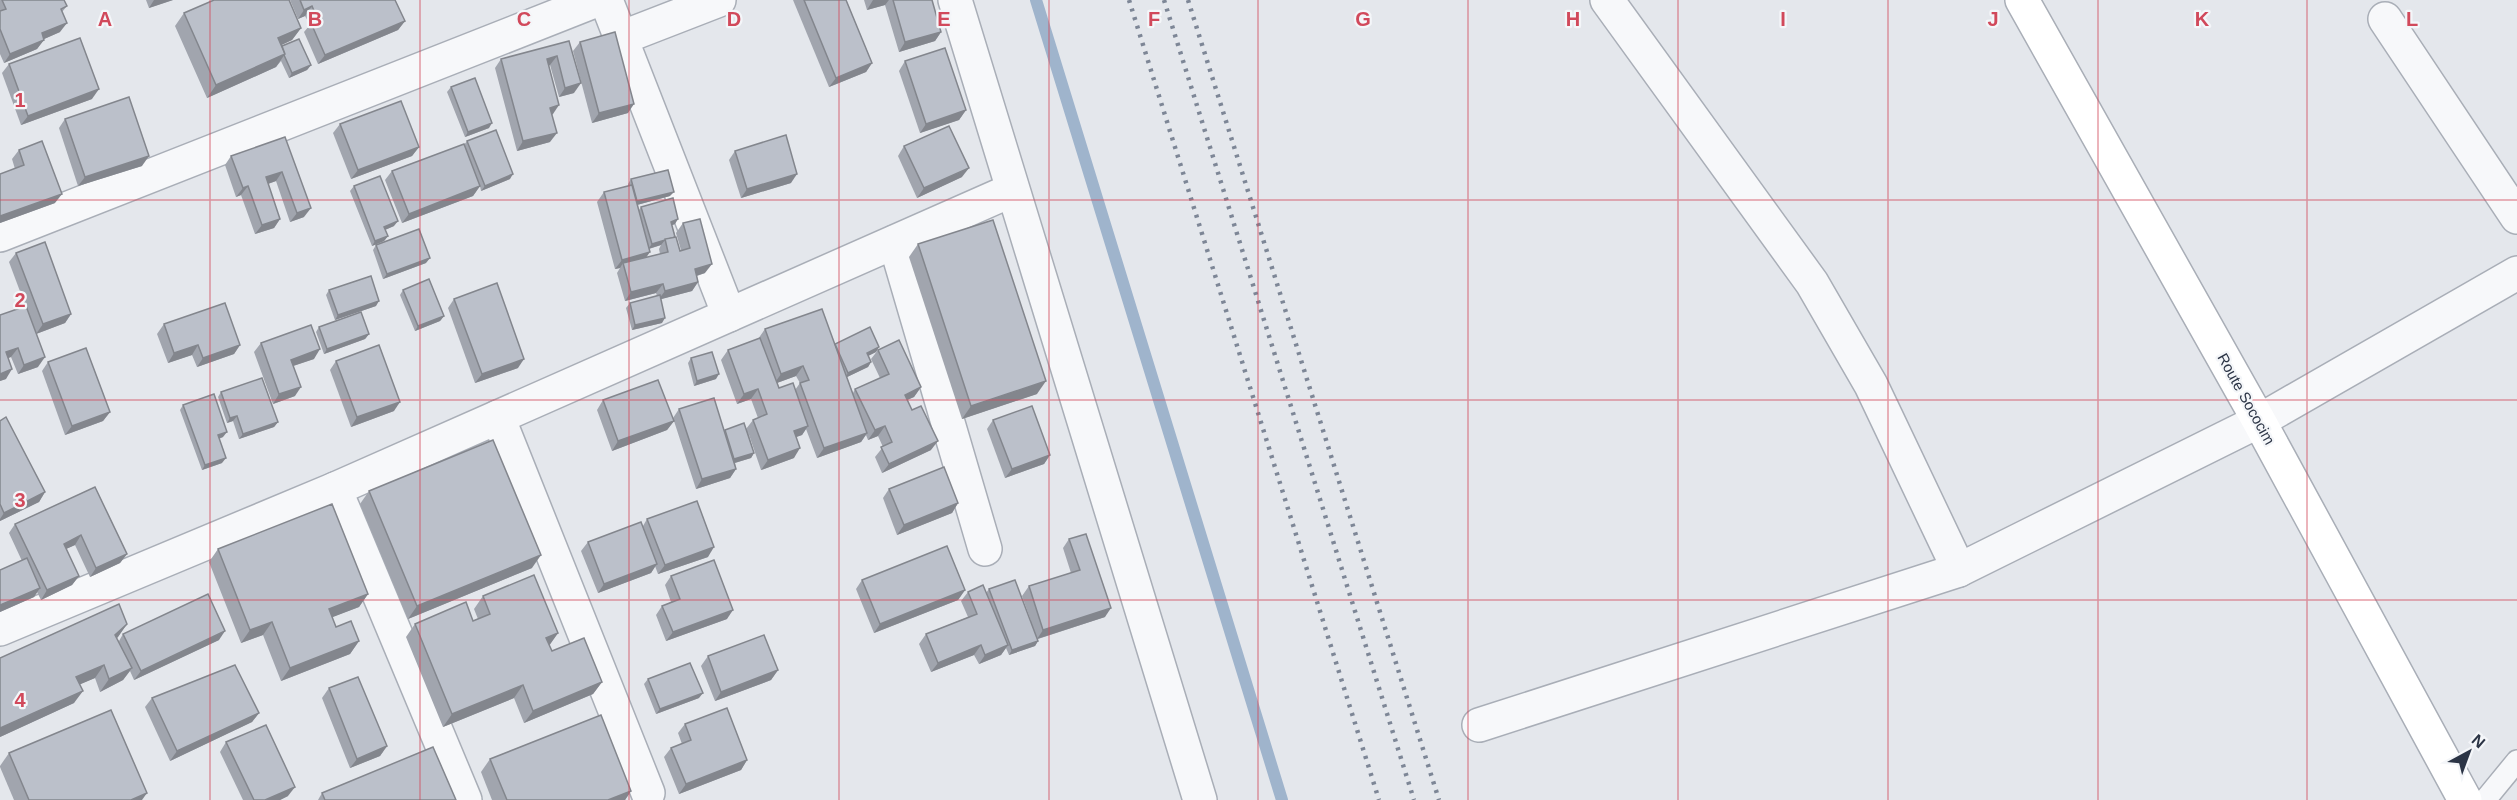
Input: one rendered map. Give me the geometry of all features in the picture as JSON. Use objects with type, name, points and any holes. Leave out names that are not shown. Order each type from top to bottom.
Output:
[{"type":"street","points":[[0,235],[597,0]]},
{"type":"street","points":[[606,0],[729,315]]},
{"type":"street","points":[[621,38],[719,0]]},
{"type":"street","points":[[955,0],[1200,800]]},
{"type":"street","points":[[1607,0],[1812,284],[1871,385],[1959,570]]},
{"type":"street","name":"Route Sococim","points":[[2022,0],[2259,421],[2465,800]]},
{"type":"street","points":[[2385,19],[2517,217]]},
{"type":"street","points":[[0,630],[335,489],[1012,190]]},
{"type":"street","points":[[895,242],[985,549]]},
{"type":"street","points":[[1479,725],[1959,570],[2259,421],[2517,273]]},
{"type":"street","points":[[498,417],[648,793]]},
{"type":"street","points":[[335,489],[465,800]]},
{"type":"lane","points":[[2485,800],[2517,761]]},
{"type":"building","points":[[2,0],[64,0],[67,6],[61,9],[67,23],[42,33],[44,40],[10,54],[0,29],[0,11],[6,9]]},
{"type":"building","points":[[214,0],[289,0],[301,28],[278,38],[285,54],[216,85],[184,13]]},
{"type":"building","points":[[300,0],[395,0],[405,21],[325,55],[311,23],[318,20],[312,6],[304,10]]},
{"type":"building","points":[[804,0],[846,0],[872,63],[836,78]]},
{"type":"building","points":[[893,0],[932,0],[941,32],[905,42]]},
{"type":"building","points":[[615,32],[634,104],[599,113],[580,42]]},
{"type":"building","points":[[80,38],[99,89],[28,116],[9,64]]},
{"type":"building","points":[[299,39],[311,65],[292,73],[282,46]]},
{"type":"building","points":[[569,41],[581,83],[565,88],[557,56],[547,59],[559,105],[550,108],[557,133],[523,141],[501,59]]},
{"type":"building","points":[[945,48],[966,110],[926,124],[905,61]]},
{"type":"building","points":[[475,78],[492,123],[468,132],[451,87]]},
{"type":"building","points":[[129,97],[149,156],[85,177],[65,119]]},
{"type":"building","points":[[401,101],[419,147],[358,170],[340,124]]},
{"type":"building","points":[[949,126],[969,168],[924,188],[904,146]]},
{"type":"building","points":[[496,130],[513,174],[485,186],[467,141]]},
{"type":"building","points":[[786,135],[797,174],[747,189],[735,151]]},
{"type":"building","points":[[285,137],[311,208],[297,213],[282,172],[266,177],[280,219],[262,225],[248,186],[243,188],[231,156]]},
{"type":"building","points":[[42,141],[62,194],[0,216],[0,174],[24,165],[19,150]]},
{"type":"building","points":[[464,144],[480,186],[409,214],[392,171]]},
{"type":"building","points":[[668,170],[674,192],[637,201],[631,179]]},
{"type":"building","points":[[380,176],[398,221],[384,227],[388,236],[375,241],[354,186]]},
{"type":"building","points":[[632,185],[650,252],[622,260],[604,192]]},
{"type":"building","points":[[673,198],[678,219],[671,222],[675,237],[652,244],[641,207]]},
{"type":"building","points":[[700,219],[712,264],[695,269],[698,282],[665,291],[663,284],[631,292],[623,263],[668,252],[665,239],[676,237],[680,251],[690,248],[683,223]]},
{"type":"building","points":[[993,220],[1046,381],[971,406],[918,244]]},
{"type":"building","points":[[419,229],[430,258],[387,274],[376,245]]},
{"type":"building","points":[[45,242],[71,314],[43,324],[16,253]]},
{"type":"building","points":[[371,276],[379,301],[338,315],[329,290]]},
{"type":"building","points":[[429,279],[444,316],[418,326],[403,290]]},
{"type":"building","points":[[497,283],[524,359],[482,374],[454,299]]},
{"type":"building","points":[[660,295],[665,318],[635,325],[630,303]]},
{"type":"building","points":[[225,303],[240,345],[203,358],[198,345],[174,353],[164,324]]},
{"type":"building","points":[[26,306],[45,357],[24,365],[18,348],[6,352],[12,369],[0,374],[0,315]]},
{"type":"building","points":[[822,309],[867,433],[824,448],[800,383],[809,380],[803,366],[781,374],[765,329]]},
{"type":"building","points":[[361,312],[369,334],[327,349],[319,327]]},
{"type":"building","points":[[311,325],[320,349],[291,360],[301,387],[279,394],[261,343]]},
{"type":"building","points":[[870,327],[879,347],[867,353],[871,362],[848,373],[835,344]]},
{"type":"building","points":[[760,338],[779,388],[793,383],[808,426],[794,431],[800,448],[768,460],[753,420],[767,414],[758,389],[744,394],[728,350]]},
{"type":"building","points":[[899,340],[921,387],[905,395],[912,410],[921,406],[938,441],[889,464],[881,447],[892,442],[885,426],[875,430],[855,389],[889,374],[878,350]]},
{"type":"building","points":[[379,345],[400,402],[357,417],[336,361]]},
{"type":"building","points":[[86,348],[110,412],[72,426],[48,362]]},
{"type":"building","points":[[712,352],[719,374],[697,381],[691,358]]},
{"type":"building","points":[[262,378],[278,422],[243,434],[237,416],[230,418],[221,392]]},
{"type":"building","points":[[658,380],[674,421],[618,441],[603,400]]},
{"type":"building","points":[[214,394],[227,432],[218,435],[226,458],[205,465],[183,405]]},
{"type":"building","points":[[714,398],[736,469],[702,479],[679,409]]},
{"type":"building","points":[[1032,406],[1050,455],[1012,469],[993,420]]},
{"type":"building","points":[[6,417],[45,492],[4,513],[0,504],[0,421]]},
{"type":"building","points":[[744,423],[754,453],[734,459],[725,430]]},
{"type":"building","points":[[493,440],[541,555],[417,606],[369,491]]},
{"type":"building","points":[[944,467],[958,503],[904,525],[889,489]]},
{"type":"building","points":[[95,487],[127,554],[96,568],[81,535],[64,544],[79,576],[47,590],[15,524]]},
{"type":"building","points":[[697,501],[714,547],[665,565],[647,519]]},
{"type":"building","points":[[332,504],[368,594],[329,609],[336,627],[351,621],[359,641],[290,668],[272,622],[250,630],[218,549]]},
{"type":"building","points":[[641,522],[657,564],[604,584],[588,542]]},
{"type":"building","points":[[1086,534],[1111,608],[1043,630],[1029,586],[1080,570],[1069,539]]},
{"type":"building","points":[[947,546],[965,590],[880,624],[862,580]]},
{"type":"building","points":[[27,558],[40,588],[0,605],[0,570]]},
{"type":"building","points":[[714,560],[733,610],[673,632],[662,606],[680,599],[671,576]]},
{"type":"building","points":[[534,575],[558,633],[546,638],[552,651],[584,638],[602,682],[533,711],[523,685],[452,714],[415,624],[466,602],[473,621],[490,614],[483,596]]},
{"type":"building","points":[[1015,580],[1038,641],[1012,650],[989,589]]},
{"type":"building","points":[[983,585],[1008,645],[985,655],[981,645],[938,663],[926,634],[977,614],[968,592]]},
{"type":"building","points":[[208,594],[225,631],[141,671],[123,634]]},
{"type":"building","points":[[119,604],[127,624],[115,635],[132,668],[109,679],[104,665],[76,677],[83,691],[0,728],[0,658]]},
{"type":"building","points":[[764,635],[778,670],[721,692],[708,656]]},
{"type":"building","points":[[690,663],[703,693],[660,709],[648,679]]},
{"type":"building","points":[[235,665],[259,713],[177,751],[152,698]]},
{"type":"building","points":[[358,677],[387,746],[357,759],[329,688]]},
{"type":"building","points":[[727,708],[747,760],[686,784],[671,748],[691,740],[685,724]]},
{"type":"building","points":[[111,710],[147,793],[131,800],[29,800],[9,753]]},
{"type":"building","points":[[601,715],[631,791],[608,800],[507,800],[490,759]]},
{"type":"building","points":[[266,725],[295,787],[265,800],[254,800],[226,742]]},
{"type":"building","points":[[433,747],[456,800],[325,800],[322,793]]},
{"type":"waterway","points":[[1036,0],[1282,800]]},
{"type":"railway","points":[[1129,0],[1379,800]]},
{"type":"railway","points":[[1164,0],[1414,800]]},
{"type":"railway","points":[[1188,0],[1439,800]]}]
